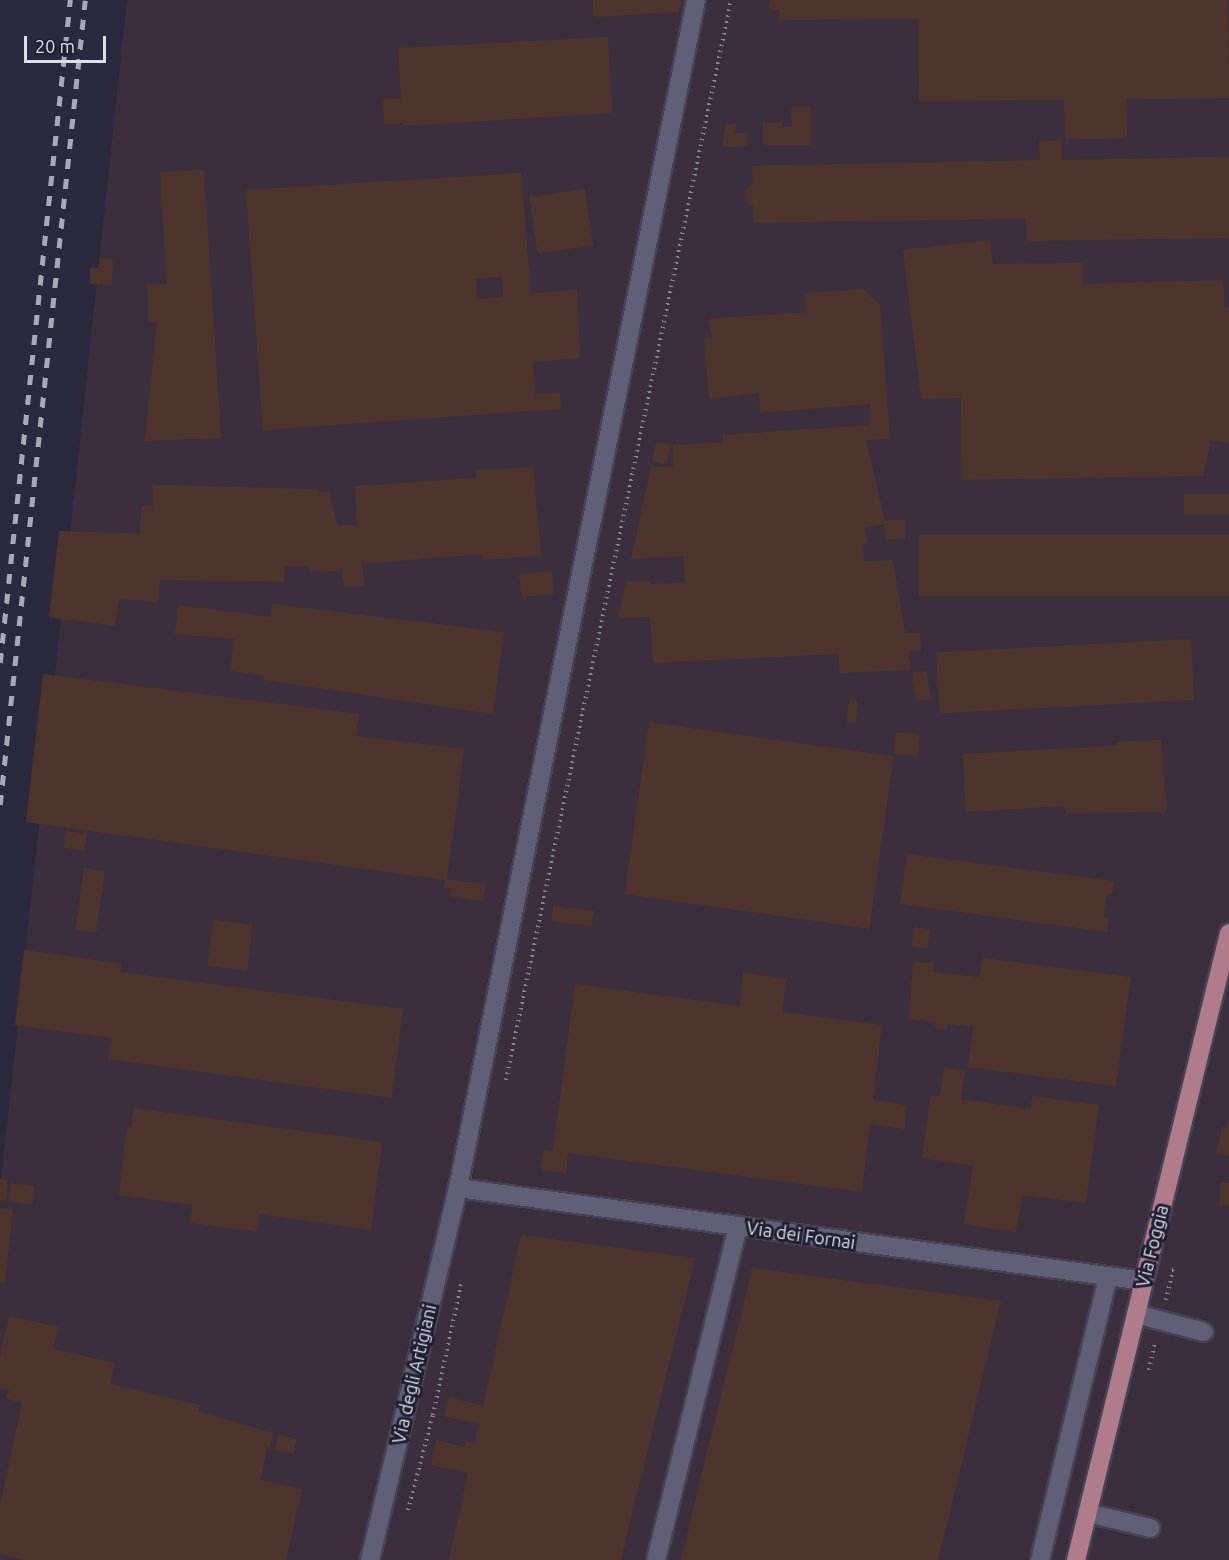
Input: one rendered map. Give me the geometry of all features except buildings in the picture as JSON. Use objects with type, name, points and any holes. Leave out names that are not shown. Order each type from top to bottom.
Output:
[{"type":"main road","name":"Via Foggia","points":[[1076,1560],[1229,933]]},
{"type":"street","name":"Via degli Artigiani","points":[[370,1560],[458,1188],[696,0]]},
{"type":"street","name":"Via dei Fornai","points":[[458,1188],[1144,1281]]},
{"type":"street","points":[[656,1560],[738,1226]]},
{"type":"street","points":[[1040,1560],[1108,1276]]},
{"type":"street","points":[[1136,1314],[1204,1332]]},
{"type":"street","points":[[1087,1513],[1150,1527]]},
{"type":"path","points":[[503,1092],[731,0]]},
{"type":"path","points":[[406,1516],[433,1415],[462,1281]]},
{"type":"shaded area","points":[[127,0],[1229,0],[1229,1294],[1185,1290],[1120,1560],[0,1560],[0,1191]]},
{"type":"shaded area","points":[[1185,1289],[1229,1294],[1229,1560],[1120,1560]]},
{"type":"railway","points":[[0,663],[70,0]]},
{"type":"railway","points":[[0,805],[85,0]]}]
